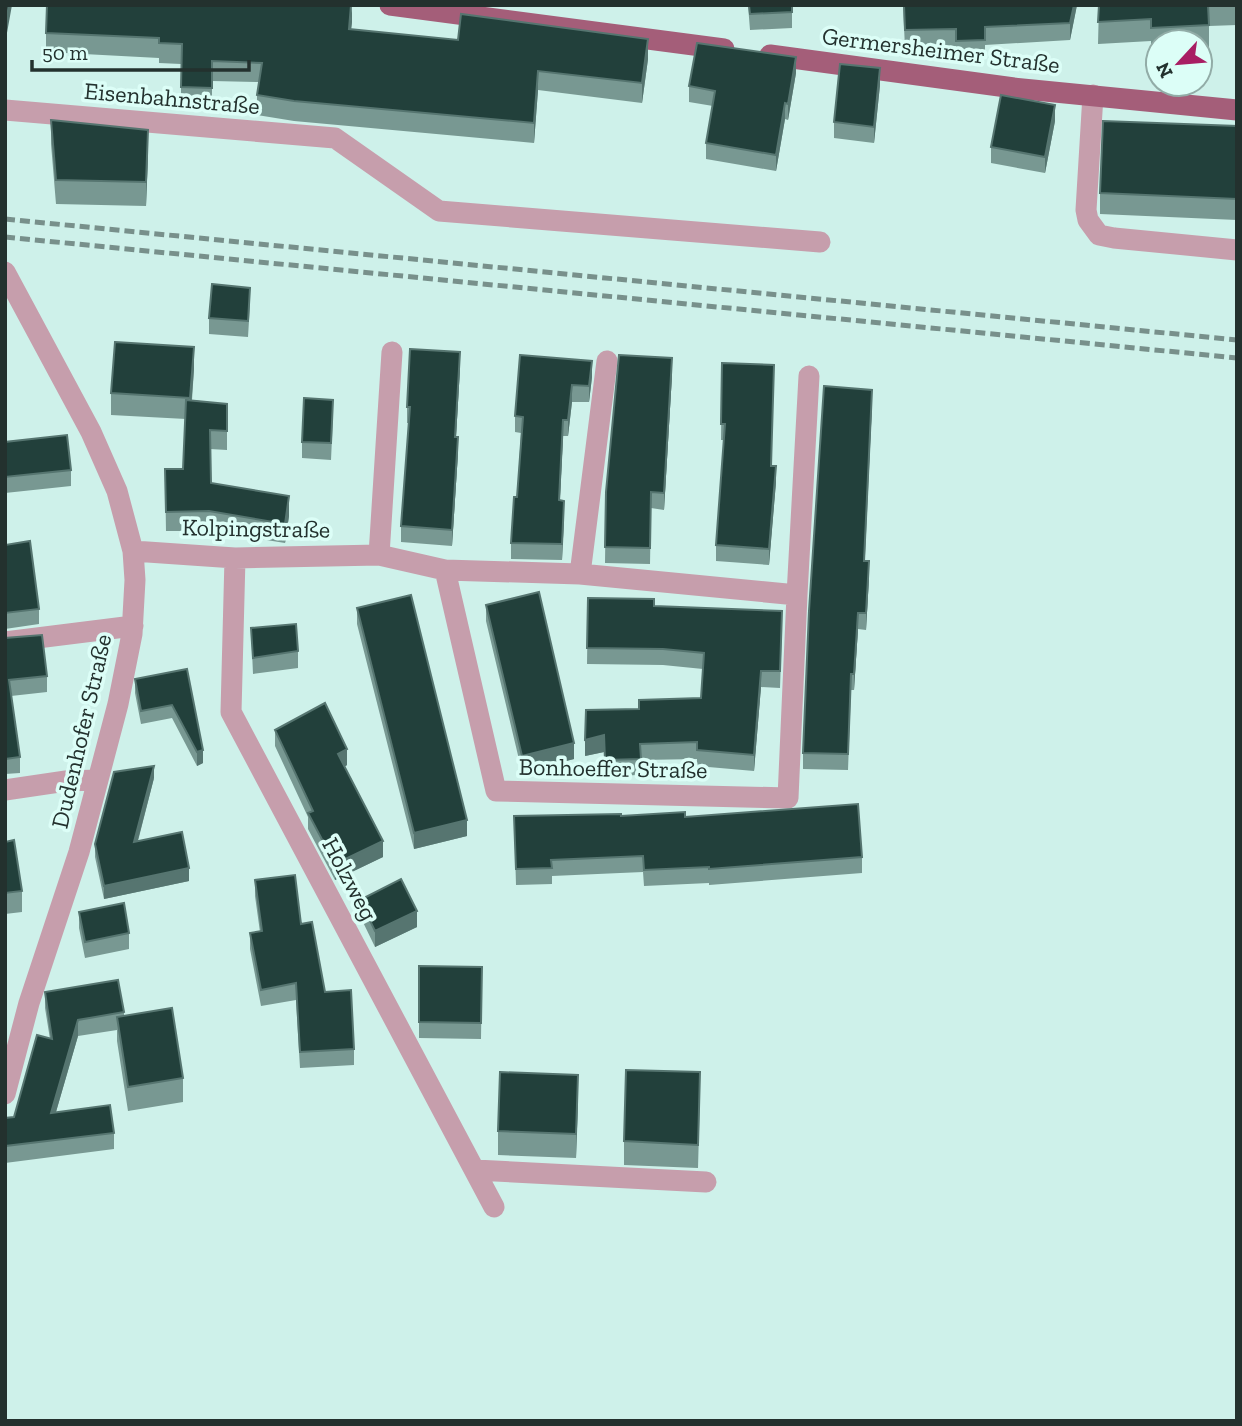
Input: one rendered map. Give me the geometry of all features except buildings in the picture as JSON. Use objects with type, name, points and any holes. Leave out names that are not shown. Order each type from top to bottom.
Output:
[{"type":"main road","name":"Germersheimer Straße","points":[[390,5],[1000,86],[1237,110]]},
{"type":"street","points":[[1093,95],[1086,210],[1094,230],[1099,235],[1114,238],[1237,250]]},
{"type":"street","name":"Eisenbahnstraße","points":[[5,110],[335,138],[439,211],[820,242]]},
{"type":"street","name":"Dudenhofer Straße","points":[[5,272],[91,432],[117,491],[133,551],[135,580],[133,626],[118,704],[79,852],[29,1003],[5,1094]]},
{"type":"street","points":[[379,555],[392,352]]},
{"type":"street","points":[[580,575],[607,361]]},
{"type":"street","points":[[797,595],[809,376]]},
{"type":"street","name":"Kolpingstraße","points":[[133,551],[235,558],[379,555],[445,570],[580,575],[797,595]]},
{"type":"street","name":"Holzweg","points":[[235,558],[231,712],[494,1207]]},
{"type":"street","name":"Bonhoeffer Straße","points":[[445,570],[496,791],[788,797],[797,595]]},
{"type":"street","points":[[5,642],[133,626]]},
{"type":"street","points":[[5,790],[66,781],[98,780]]},
{"type":"street","points":[[475,1170],[706,1182]]},
{"type":"railway","points":[[5,219],[1237,340]]},
{"type":"railway","points":[[5,237],[1237,358]]}]
